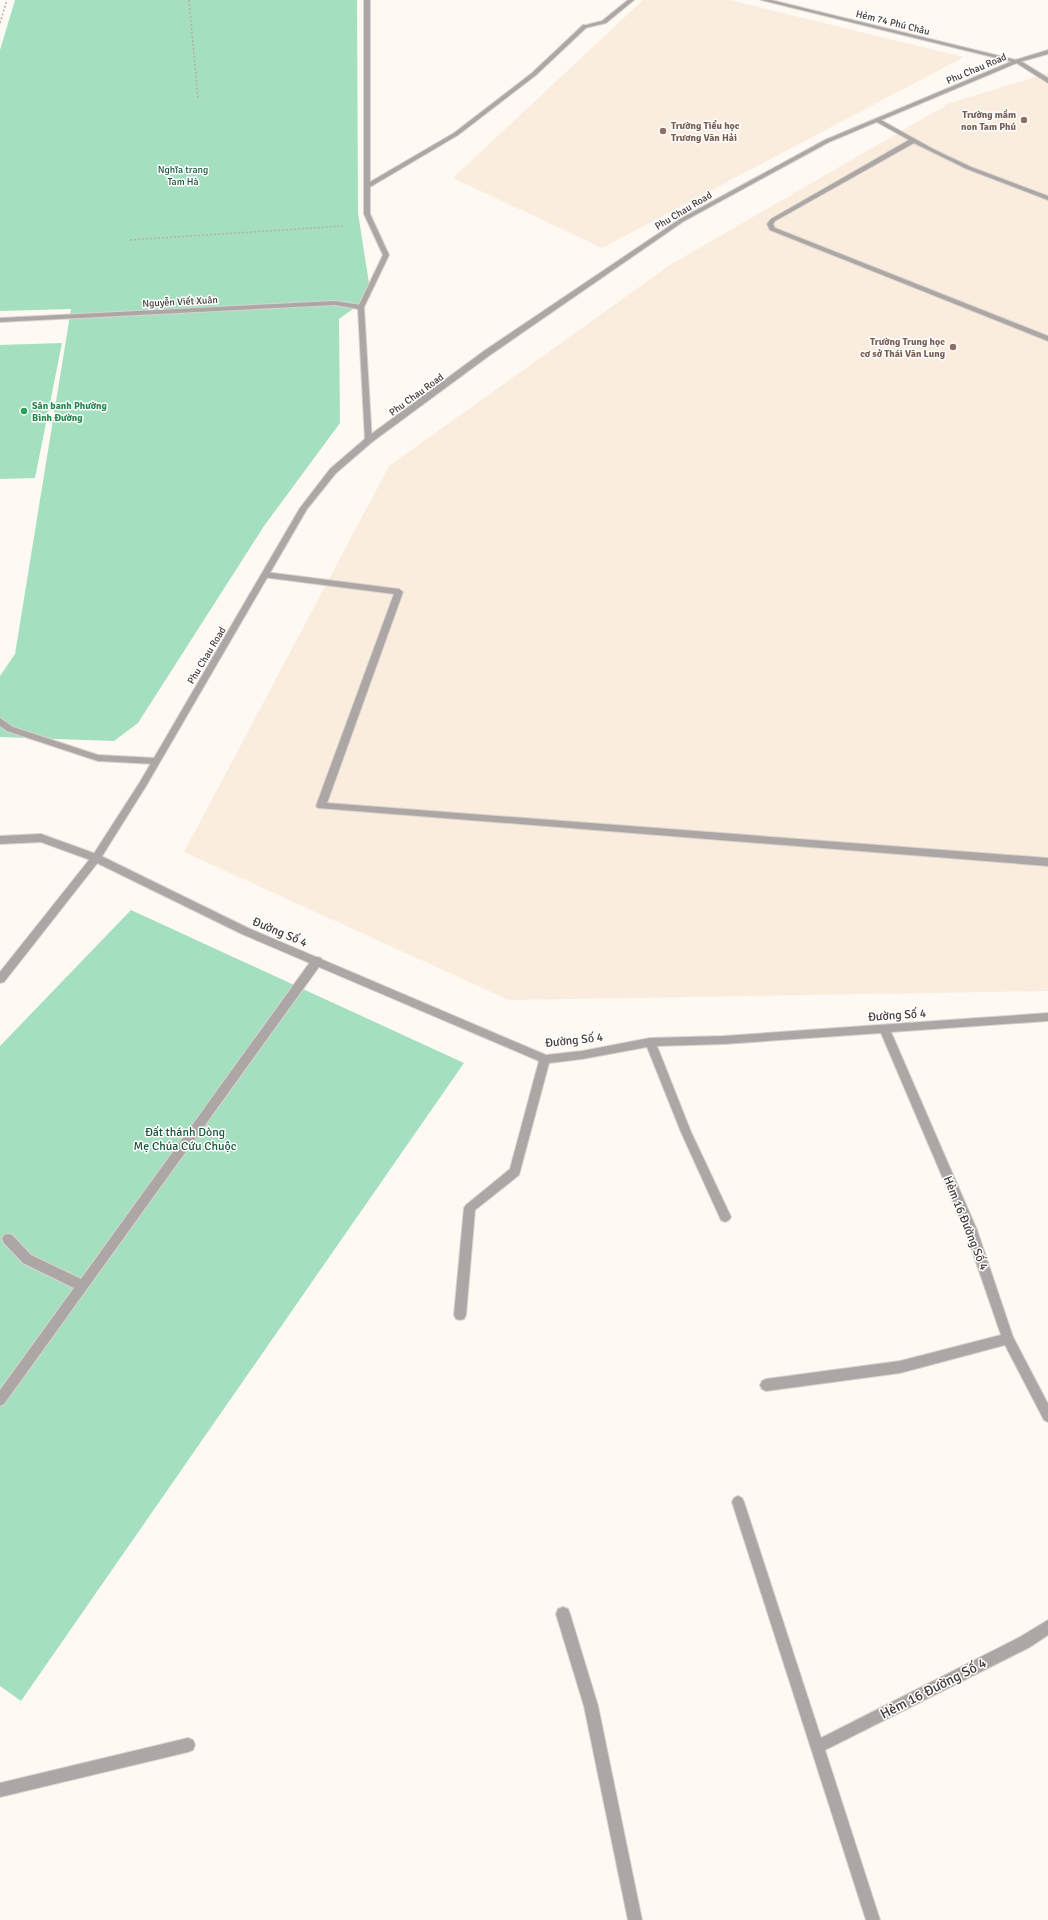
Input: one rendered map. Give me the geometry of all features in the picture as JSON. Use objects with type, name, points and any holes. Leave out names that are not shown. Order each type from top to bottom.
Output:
[{"type":"street","points":[[367,0],[367,214],[386,255],[361,307],[369,440]]},
{"type":"street","points":[[368,186],[456,134],[534,74],[585,26],[604,22],[631,0]]},
{"type":"street","name":"Hẻm 74 Phú Châu","points":[[764,0],[1017,61]]},
{"type":"street","name":"Phu Chau Road","points":[[0,979],[96,858],[304,508],[333,471],[369,440],[487,353],[682,220],[827,141],[1017,61],[1048,52]]},
{"type":"street","points":[[1017,61],[1048,81]]},
{"type":"street","points":[[877,120],[969,168],[1048,198]]},
{"type":"street","points":[[914,140],[773,220],[770,224],[772,229],[1048,339]]},
{"type":"street","name":"Nguyễn Viết Xuân","points":[[0,320],[335,303],[361,307]]},
{"type":"street","points":[[265,575],[399,592],[321,806],[1048,862]]},
{"type":"street","points":[[0,721],[10,729],[98,758],[155,761]]},
{"type":"street","name":"Đường Số 4","points":[[0,840],[41,838],[96,858],[245,931],[545,1059],[582,1055],[650,1042],[724,1040],[1048,1017]]},
{"type":"street","points":[[0,1400],[317,961]]},
{"type":"street","name":"Hẻm 16 Đường Số 4","points":[[884,1029],[971,1230],[1008,1339],[1048,1416]]},
{"type":"street","points":[[650,1042],[686,1132],[725,1217]]},
{"type":"street","points":[[460,1315],[470,1208],[515,1172],[545,1059]]},
{"type":"street","points":[[8,1239],[27,1259],[83,1286]]},
{"type":"street","points":[[766,1385],[900,1367],[1008,1339]]},
{"type":"street","points":[[738,1502],[873,1920]]},
{"type":"street","points":[[562,1614],[590,1706],[636,1920]]},
{"type":"street","name":"Hẻm 16 Đường Số 4","points":[[817,1747],[1025,1642],[1048,1627]]},
{"type":"street","points":[[0,1790],[188,1745]]},
{"type":"path","points":[[0,22],[7,0]]},
{"type":"path","points":[[189,0],[198,99]]},
{"type":"path","points":[[130,240],[372,225]]},
{"type":"shaded area","name":"Trường Tiểu học Trương Văn Hải","points":[[643,0],[729,0],[964,57],[602,248],[453,178]]},
{"type":"shaded area","points":[[1048,73],[1048,991],[509,1000],[184,852],[389,466],[670,265],[950,103]]},
{"type":"green space","name":"Nghĩa trang Tam Hà","points":[[15,0],[357,0],[358,213],[371,296],[339,319],[340,423],[264,526],[138,723],[114,741],[0,737],[0,676],[15,654],[71,309],[0,311],[0,50]]},
{"type":"green space","name":"Sân banh Phường Bình Đường","points":[[62,343],[35,478],[0,479],[0,345]]},
{"type":"green space","name":"Đất thánh Dòng Mẹ Chúa Cứu Chuộc","points":[[131,910],[464,1063],[21,1701],[0,1686],[0,1046]]},
{"type":"place","name":"Trường mầm non Tam Phú","points":[[1024,120]]},
{"type":"place","name":"Trường Tiểu học Trương Văn Hải","points":[[663,131]]},
{"type":"place","name":"Trường Trung học cơ sở Thái Văn Lung","points":[[953,347]]},
{"type":"place","name":"Sân banh Phường Bình Đường","points":[[24,411]]}]
